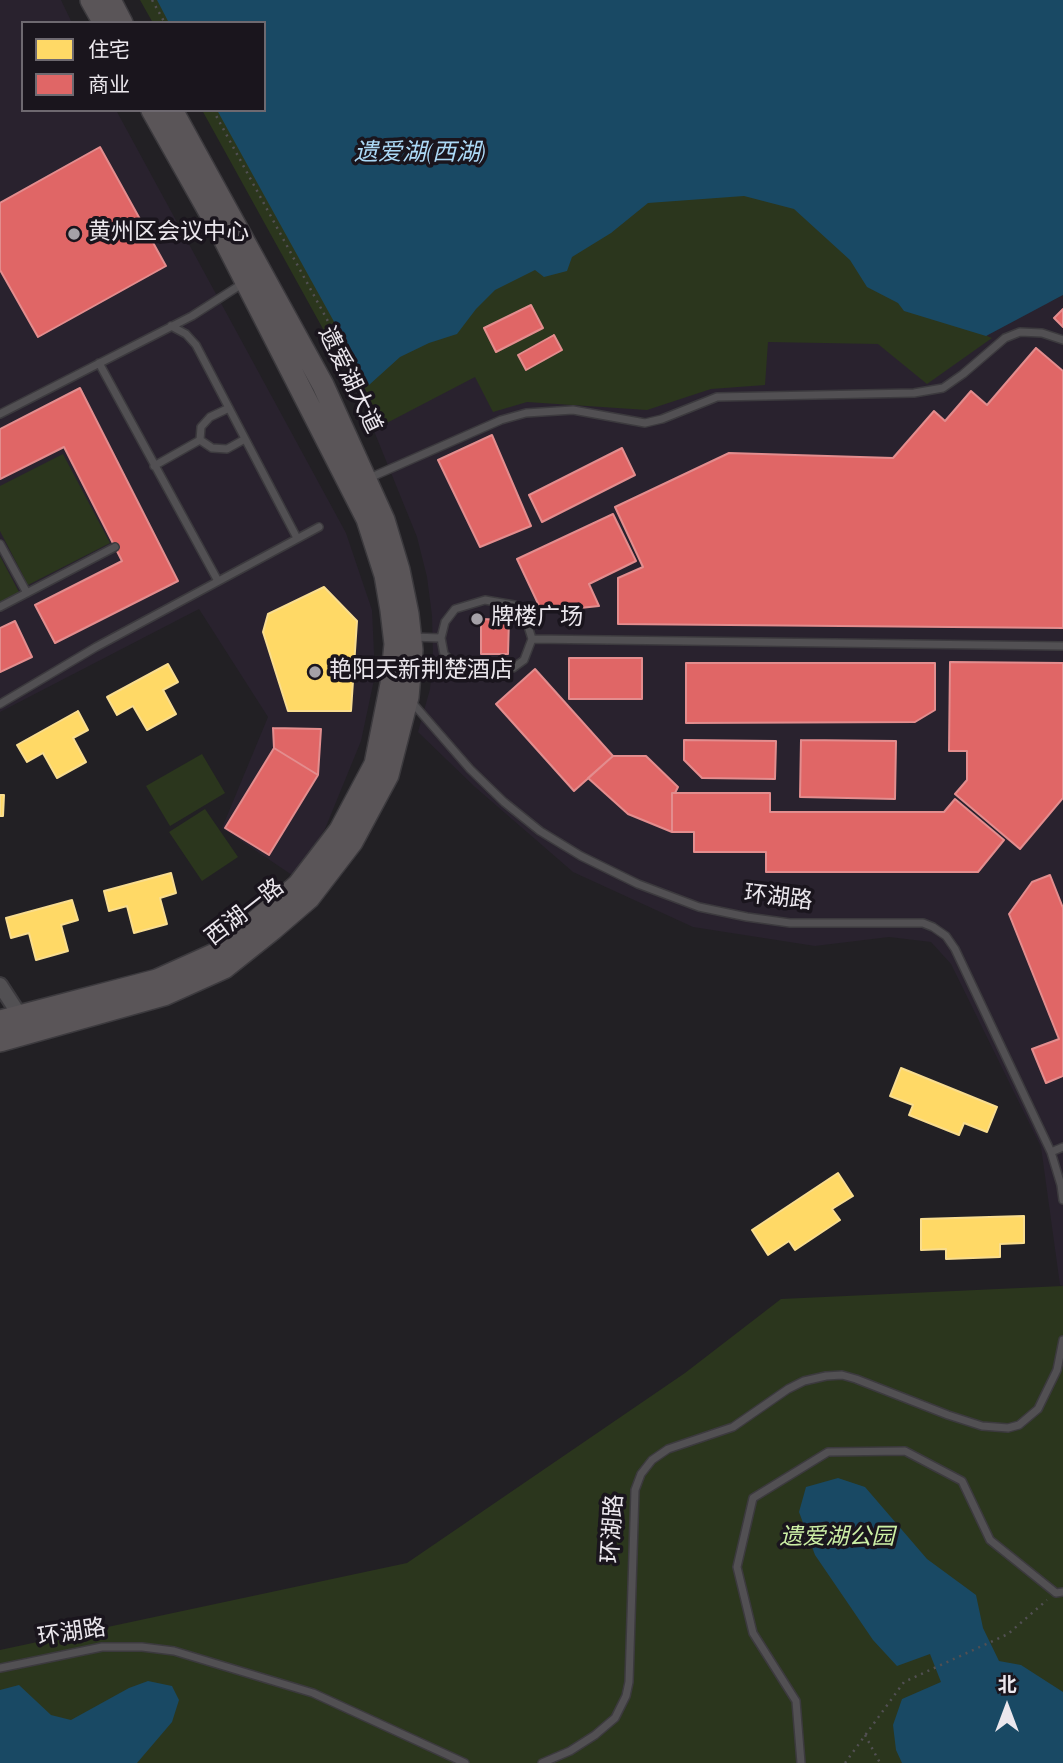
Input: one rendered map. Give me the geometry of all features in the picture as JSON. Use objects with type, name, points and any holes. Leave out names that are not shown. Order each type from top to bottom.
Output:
[{"type":"main road","points":[[91,0],[103,21]]},
{"type":"main road","points":[[110,0],[121,21]]},
{"type":"main road","name":"遗爱湖大道","points":[[153,112],[358,483]]},
{"type":"main road","name":"遗爱湖大道","points":[[173,112],[323,385],[358,483],[402,637],[399,691]]},
{"type":"main road","name":"西湖一路","points":[[0,1041],[16,1023],[157,980],[217,953],[298,885],[340,830],[375,764],[399,691]]},
{"type":"street","points":[[0,985],[16,1023]]},
{"type":"lane","points":[[0,414],[171,326],[246,282]]},
{"type":"lane","points":[[171,326],[186,334],[196,345],[297,538]]},
{"type":"lane","points":[[358,483],[501,420],[526,413],[573,410],[645,423],[717,397],[914,393],[943,388],[1005,338],[1020,332],[1042,333],[1063,340]]},
{"type":"lane","points":[[99,363],[218,582]]},
{"type":"lane","points":[[200,440],[201,427],[210,418],[229,408]]},
{"type":"lane","points":[[200,440],[212,448],[227,449],[245,439]]},
{"type":"lane","points":[[155,466],[200,440]]},
{"type":"lane","points":[[0,704],[96,647],[319,527]]},
{"type":"lane","points":[[0,544],[27,593]]},
{"type":"lane","points":[[0,607],[115,547]]},
{"type":"lane","points":[[485,600],[514,605],[524,613],[532,639],[524,660],[513,668],[482,676],[456,666],[444,654],[441,638],[445,622],[455,609],[485,600]]},
{"type":"lane","points":[[402,637],[441,638]]},
{"type":"lane","points":[[532,639],[1063,646]]},
{"type":"lane","name":"环湖路","points":[[399,691],[504,802],[540,831],[581,856],[638,884],[699,907],[790,923],[855,925],[910,922],[933,927],[946,936],[955,949],[1051,1152],[1062,1185],[1063,1200]]},
{"type":"lane","points":[[1051,1152],[1063,1147]]},
{"type":"lane","name":"环湖路","points":[[542,1763],[570,1751],[595,1735],[615,1718],[626,1696],[629,1682],[635,1490],[641,1474],[652,1460],[668,1449],[733,1427],[788,1389],[804,1381],[826,1376],[842,1375],[856,1379],[982,1426],[1008,1428],[1019,1425],[1038,1409],[1057,1370],[1063,1340]]},
{"type":"lane","points":[[801,1763],[796,1701],[753,1633],[737,1567],[754,1498],[828,1452],[905,1451],[962,1481],[990,1540],[1059,1592]]},
{"type":"lane","name":"环湖路","points":[[0,1668],[102,1647],[142,1647],[174,1651],[313,1693],[465,1763]]},
{"type":"path","points":[[152,0],[164,21]]},
{"type":"path","points":[[214,112],[354,369],[323,385]]},
{"type":"path","points":[[845,1763],[904,1682],[1007,1634],[1059,1592]]},
{"type":"path","points":[[865,1735],[880,1763]]},
{"type":"shaded area","points":[[0,0],[61,0],[71,21],[21,21],[21,112],[117,112],[346,533],[372,610],[375,675],[361,741],[325,829],[295,877],[222,828],[268,717],[199,609],[0,712]]},
{"type":"shaded area","points":[[1063,295],[1063,1286],[1060,1285],[1041,1147],[951,964],[931,942],[889,937],[815,946],[693,927],[573,872],[475,787],[418,732],[430,689],[433,658],[432,616],[427,577],[417,537],[359,394],[400,357],[1052,301]]},
{"type":"green space","name":"遗爱湖(西湖)","points":[[140,0],[1063,0],[987,336],[992,338],[927,384],[878,344],[768,342],[765,385],[711,389],[647,410],[527,402],[493,412],[475,377],[381,426],[359,394],[203,112],[266,112],[266,21],[152,21]]},
{"type":"green space","points":[[63,454],[110,543],[28,585],[0,531],[0,486]]},
{"type":"green space","points":[[0,556],[19,592],[0,602]]},
{"type":"green space","points":[[202,754],[225,793],[170,826],[146,786]]},
{"type":"green space","points":[[205,809],[238,857],[202,881],[169,832]]},
{"type":"green space","name":"遗爱湖公园","points":[[1063,1286],[1063,1763],[0,1763],[0,1650],[407,1563],[685,1373],[781,1299]]},
{"type":"water","name":"遗爱湖(西湖)","points":[[157,0],[1063,0],[1063,295],[986,336],[904,311],[898,303],[867,287],[850,260],[794,209],[744,196],[648,203],[611,233],[572,257],[567,271],[544,277],[535,270],[495,290],[457,334],[429,343],[400,357],[369,385],[218,112],[266,112],[266,21],[168,21]]},
{"type":"water","points":[[838,1478],[865,1487],[927,1559],[976,1595],[983,1628],[999,1661],[1021,1665],[1063,1692],[1063,1763],[902,1763],[896,1750],[893,1725],[902,1699],[941,1682],[930,1654],[897,1666],[873,1640],[815,1555],[799,1512],[806,1487]]},
{"type":"water","points":[[148,1681],[172,1686],[179,1700],[172,1722],[137,1763],[0,1763],[0,1690],[19,1685],[51,1715],[71,1720],[129,1688]]},
{"type":"building: 住宅","name":"艳阳天新荆楚酒店","points":[[324,587],[357,621],[351,711],[288,711],[263,632],[268,614]]},
{"type":"building: 住宅","points":[[168,664],[178,682],[163,690],[176,714],[147,730],[133,706],[117,715],[107,697]]},
{"type":"building: 住宅","points":[[78,711],[88,730],[73,738],[86,762],[57,778],[43,753],[27,762],[17,745]]},
{"type":"building: 住宅","points":[[0,795],[4,795],[3,816],[0,816]]},
{"type":"building: 住宅","points":[[171,873],[176,893],[160,898],[167,924],[134,933],[127,906],[109,911],[104,891]]},
{"type":"building: 住宅","points":[[72,900],[78,920],[61,925],[68,951],[36,960],[29,933],[11,938],[6,918]]},
{"type":"building: 住宅","points":[[901,1068],[997,1107],[987,1132],[964,1123],[959,1135],[909,1115],[913,1105],[890,1096]]},
{"type":"building: 住宅","points":[[838,1173],[853,1196],[832,1209],[840,1220],[795,1250],[789,1241],[768,1255],[752,1230]]},
{"type":"building: 住宅","points":[[1024,1216],[1024,1243],[1000,1244],[1000,1257],[946,1259],[946,1249],[921,1250],[921,1219]]},
{"type":"building: 商业","name":"黄州区会议中心","points":[[100,147],[166,266],[38,337],[0,270],[0,203]]},
{"type":"building: 商业","points":[[531,305],[543,328],[496,352],[484,328]]},
{"type":"building: 商业","points":[[1063,309],[1063,327],[1054,318]]},
{"type":"building: 商业","points":[[554,335],[562,350],[526,370],[518,355]]},
{"type":"building: 商业","points":[[1036,348],[1063,371],[1063,628],[618,624],[618,578],[643,567],[615,507],[729,453],[893,458],[934,411],[945,421],[971,391],[987,405]]},
{"type":"building: 商业","points":[[80,388],[178,581],[55,643],[35,605],[122,561],[64,447],[0,479],[0,429]]},
{"type":"building: 商业","points":[[492,435],[531,526],[480,547],[438,460]]},
{"type":"building: 商业","points":[[622,448],[635,475],[542,522],[529,495]]},
{"type":"building: 商业","points":[[613,514],[636,561],[589,584],[599,606],[542,612],[517,559]]},
{"type":"building: 商业","points":[[481,619],[509,620],[508,654],[481,654]]},
{"type":"building: 商业","points":[[15,621],[32,657],[0,672],[0,628]]},
{"type":"building: 商业","points":[[569,658],[642,658],[642,699],[569,699]]},
{"type":"building: 商业","points":[[950,662],[1063,663],[1063,798],[1020,849],[955,794],[967,780],[967,751],[949,751]]},
{"type":"building: 商业","points":[[686,663],[935,663],[935,710],[915,722],[686,723]]},
{"type":"building: 商业","points":[[535,669],[613,756],[574,791],[496,704]]},
{"type":"building: 商业","points":[[273,728],[321,729],[318,775],[274,748]]},
{"type":"building: 商业","points":[[684,740],[776,741],[775,779],[702,778],[684,760]]},
{"type":"building: 商业","points":[[801,740],[896,741],[895,799],[800,797]]},
{"type":"building: 商业","points":[[274,748],[318,775],[269,855],[225,828]]},
{"type":"building: 商业","points":[[613,756],[646,756],[678,787],[675,793],[672,793],[672,832],[628,814],[588,778]]},
{"type":"building: 商业","points":[[672,793],[770,793],[770,812],[944,812],[955,799],[1004,840],[978,872],[766,872],[766,852],[694,852],[694,832],[672,832]]},
{"type":"building: 商业","points":[[1050,875],[1063,908],[1063,1076],[1046,1083],[1032,1049],[1059,1039],[1009,914],[1032,882]]},
{"type":"place","name":"黄州区会议中心","points":[[74,234]]},
{"type":"place","name":"牌楼广场","points":[[477,619]]},
{"type":"place","name":"艳阳天新荆楚酒店","points":[[315,672]]}]
